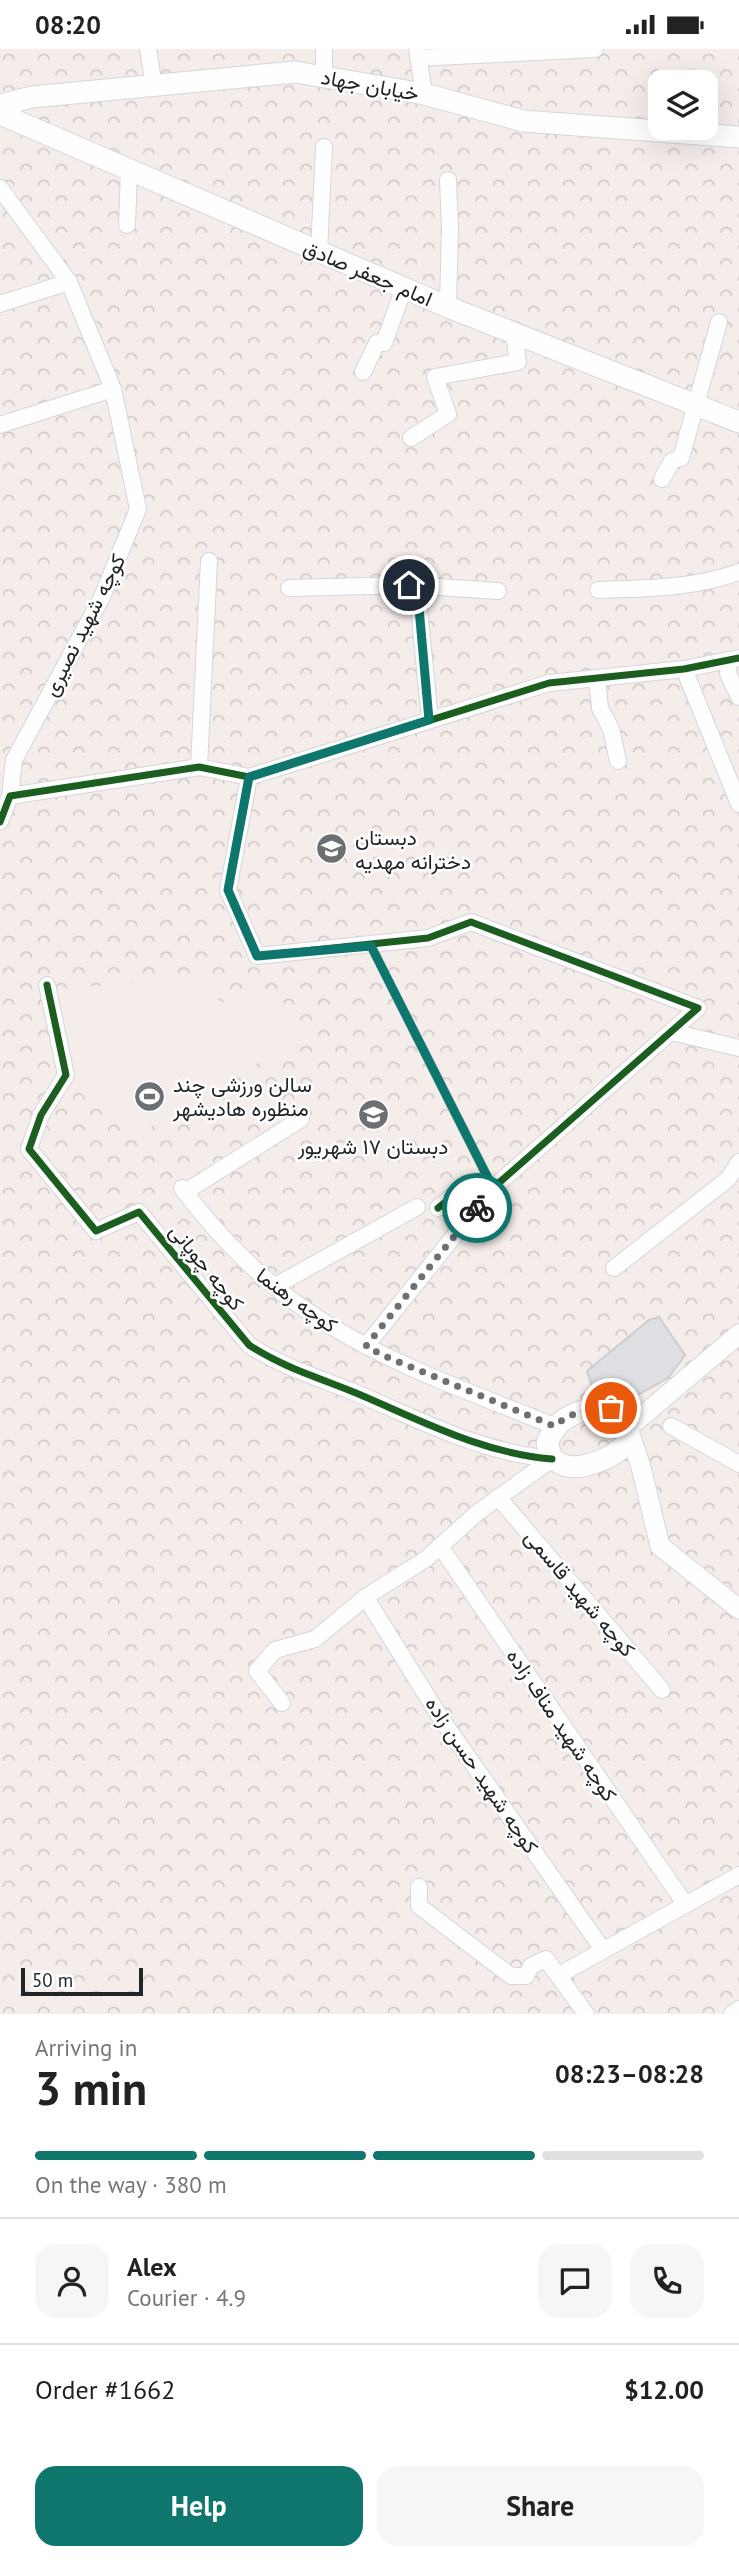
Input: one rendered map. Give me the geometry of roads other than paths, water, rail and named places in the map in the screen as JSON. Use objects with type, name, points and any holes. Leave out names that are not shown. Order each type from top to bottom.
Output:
[{"type":"main road","name":"خیابان جهاد","points":[[0,105],[32,97],[295,72],[424,94],[523,121],[739,137]]},
{"type":"main road","name":"امام جعفر صادق","points":[[0,114],[448,307],[739,422]]},
{"type":"main road","points":[[592,1408],[611,1408],[622,1415],[628,1428],[626,1443],[616,1453],[600,1461],[567,1467],[552,1459],[547,1443],[554,1426],[571,1414],[592,1408]]},
{"type":"street","points":[[148,49],[154,86]]},
{"type":"street","points":[[324,49],[324,77]]},
{"type":"street","points":[[424,94],[418,53],[595,49]]},
{"type":"street","points":[[319,252],[324,147]]},
{"type":"street","points":[[127,225],[129,170]]},
{"type":"street","points":[[448,180],[448,307]]},
{"type":"street","name":"کوچه شهید نصیری","points":[[0,188],[69,282],[113,389],[138,509],[102,597],[14,760],[10,796],[0,822]]},
{"type":"street","points":[[0,304],[69,282]]},
{"type":"street","points":[[363,372],[377,343],[384,343],[404,288]]},
{"type":"street","points":[[662,479],[672,461],[681,458],[698,406],[719,322]]},
{"type":"street","points":[[411,439],[448,414],[435,377],[518,362],[514,334]]},
{"type":"street","points":[[0,425],[113,389]]},
{"type":"street","points":[[199,767],[209,561]]},
{"type":"street","points":[[598,590],[684,587],[739,572]]},
{"type":"street","points":[[289,588],[409,585],[498,591]]},
{"type":"street","points":[[409,585],[419,608],[429,720]]},
{"type":"street","points":[[10,796],[199,767],[249,777],[549,683],[684,669],[734,659]]},
{"type":"street","points":[[734,659],[728,674],[739,697]]},
{"type":"street","points":[[684,669],[739,804]]},
{"type":"street","points":[[597,678],[600,708],[611,729],[618,761]]},
{"type":"street","points":[[249,777],[228,890],[257,956],[428,938],[471,922],[698,1009],[493,1188],[366,1346]]},
{"type":"street","name":"کوچه چوپانی","points":[[47,985],[66,1075],[41,1115],[29,1149],[96,1230],[139,1212],[249,1345],[269,1359],[445,1433],[522,1456],[552,1459]]},
{"type":"street","points":[[672,1033],[739,1048]]},
{"type":"street","name":"کوچه رهنما","points":[[301,1119],[183,1190],[253,1268],[319,1320],[394,1360],[554,1426]]},
{"type":"street","points":[[614,1268],[728,1179],[739,1162]]},
{"type":"street","points":[[438,1208],[453,1196],[459,1198],[478,1195],[493,1188]]},
{"type":"street","points":[[275,1286],[417,1206]]},
{"type":"street","points":[[739,1334],[628,1428],[641,1467],[660,1546],[739,1609]]},
{"type":"street","points":[[671,1426],[739,1464]]},
{"type":"street","points":[[282,1703],[257,1671],[275,1650],[315,1639],[366,1598],[426,1559],[498,1497],[552,1459]]},
{"type":"street","name":"کوچه شهید قاسمی","points":[[498,1497],[662,1690]]},
{"type":"street","name":"کوچه شهید مناف زاده","points":[[440,1546],[685,1904]]},
{"type":"street","name":"کوچه شهید حسن زاده","points":[[366,1598],[440,1717],[603,1950]]},
{"type":"street","points":[[559,1975],[739,1875]]},
{"type":"street","points":[[419,1887],[419,1906],[511,1976],[526,1976],[530,1966],[546,1959],[586,2014]]},
{"type":"street","points":[[732,2014],[739,2009]]},
{"type":"lane","points":[[371,946],[493,1188]]},
{"type":"place","name":"دبستان دخترانه مهدیه","points":[[332,849]]},
{"type":"place","name":"سالن ورزشی چند منظوره هادیشهر","points":[[150,1096]]},
{"type":"place","name":"دبستان ۱۷ شهریور","points":[[373,1114]]}]
